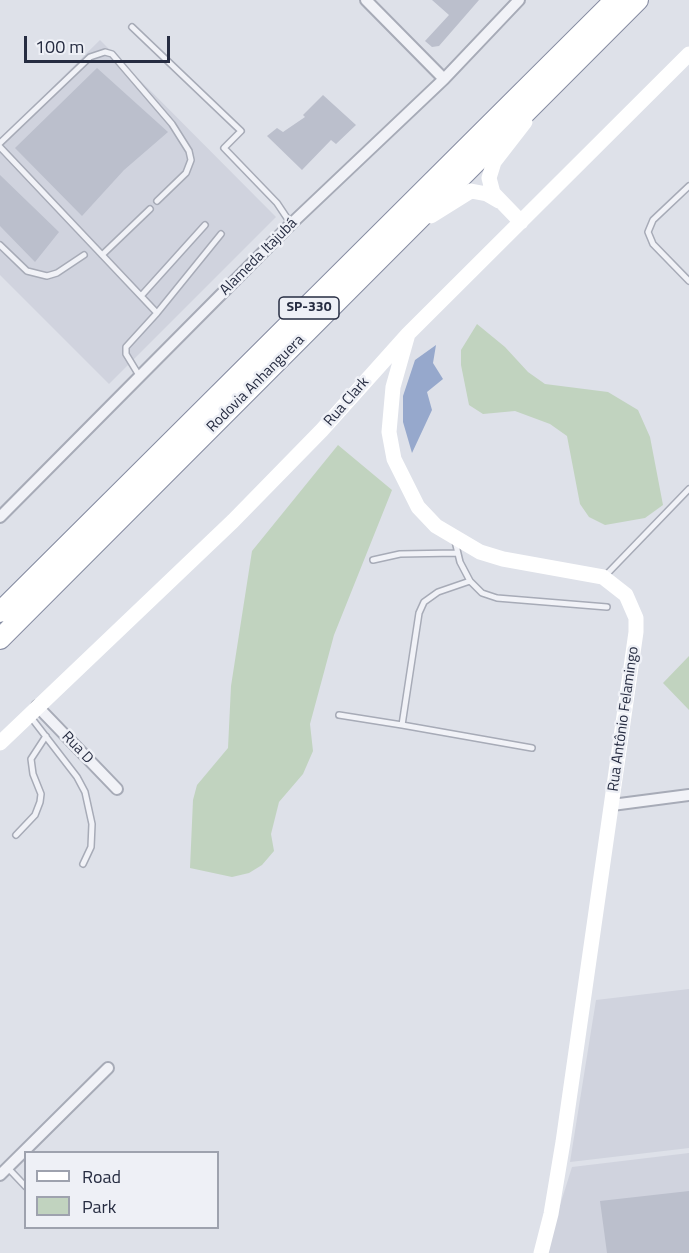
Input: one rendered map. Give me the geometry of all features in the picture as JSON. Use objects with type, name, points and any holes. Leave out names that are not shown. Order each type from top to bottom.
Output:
[{"type":"highway","name":"Rodovia Anhanguera","points":[[0,612],[615,0]]},
{"type":"highway","name":"Rodovia Anhanguera","points":[[0,639],[638,0]]},
{"type":"main road","name":"Rua Clark","points":[[0,743],[233,520],[322,430],[408,334],[689,54]]},
{"type":"main road","points":[[521,222],[490,186],[490,170],[549,89]]},
{"type":"main road","points":[[408,231],[471,191],[487,194],[503,203]]},
{"type":"main road","name":"Rua Antônio Felamingo","points":[[408,334],[389,407],[390,446],[406,488],[418,507],[455,546],[503,559],[603,577],[626,595],[632,606],[636,632],[558,1170],[541,1253]]},
{"type":"street","points":[[366,0],[444,79]]},
{"type":"street","name":"Alameda Itajubá","points":[[0,517],[291,224],[444,79],[519,0]]},
{"type":"street","name":"Rua D","points":[[33,710],[117,789]]},
{"type":"street","points":[[612,805],[689,795]]},
{"type":"street","points":[[25,1151],[108,1068]]},
{"type":"street","points":[[4,1172],[24,1152]]},
{"type":"lane","points":[[132,27],[242,131],[224,148],[277,203],[291,224]]},
{"type":"lane","points":[[157,201],[186,173],[191,160],[189,151],[172,123],[112,54],[105,52],[90,57],[0,145],[157,313]]},
{"type":"lane","points":[[689,186],[653,220],[648,232],[652,244],[689,281]]},
{"type":"lane","points":[[102,255],[150,209]]},
{"type":"lane","points":[[141,296],[205,225]]},
{"type":"lane","points":[[140,377],[126,354],[126,347],[157,313],[221,234]]},
{"type":"lane","points":[[0,245],[27,271],[47,276],[57,273],[84,255]]},
{"type":"lane","points":[[603,577],[689,489]]},
{"type":"lane","points":[[373,560],[455,546],[470,581],[482,593],[496,598],[607,607]]},
{"type":"lane","points":[[402,725],[419,613],[424,602],[438,592],[470,581]]},
{"type":"lane","points":[[33,710],[46,736],[77,777],[85,792],[92,824],[91,847],[83,864]]},
{"type":"lane","points":[[339,715],[532,748]]},
{"type":"lane","points":[[16,835],[34,815],[40,802],[41,794],[33,774],[31,759],[46,736]]},
{"type":"lane","points":[[4,1172],[24,1186]]},
{"type":"shaded area","points":[[100,40],[276,217],[109,384],[0,275],[0,139]]},
{"type":"shaded area","points":[[689,989],[689,1148],[570,1162],[596,1000]]},
{"type":"shaded area","points":[[689,1153],[689,1253],[545,1253],[572,1167]]},
{"type":"green space","points":[[477,324],[505,347],[528,372],[545,384],[608,392],[638,410],[650,437],[663,505],[645,518],[605,525],[589,517],[580,504],[567,436],[550,424],[515,411],[483,414],[469,405],[461,365],[461,350]]},
{"type":"green space","points":[[338,445],[392,490],[334,635],[310,724],[313,751],[303,774],[279,802],[271,834],[274,851],[262,865],[249,873],[232,877],[190,868],[193,800],[197,785],[228,748],[231,686],[252,551]]},
{"type":"green space","points":[[689,656],[689,710],[663,683]]},
{"type":"water","points":[[436,345],[433,363],[443,379],[427,392],[432,410],[412,453],[403,422],[403,396],[415,360]]},
{"type":"building","points":[[432,0],[479,0],[439,46],[432,47],[425,41],[449,15]]},
{"type":"building","points":[[97,68],[168,132],[124,170],[82,216],[15,148]]},
{"type":"building","points":[[323,95],[356,125],[336,144],[331,140],[302,170],[267,136],[277,128],[283,132],[305,117],[303,115]]},
{"type":"building","points":[[0,175],[59,232],[35,262],[0,226]]},
{"type":"building","points":[[689,1191],[689,1253],[607,1253],[600,1201]]}]
